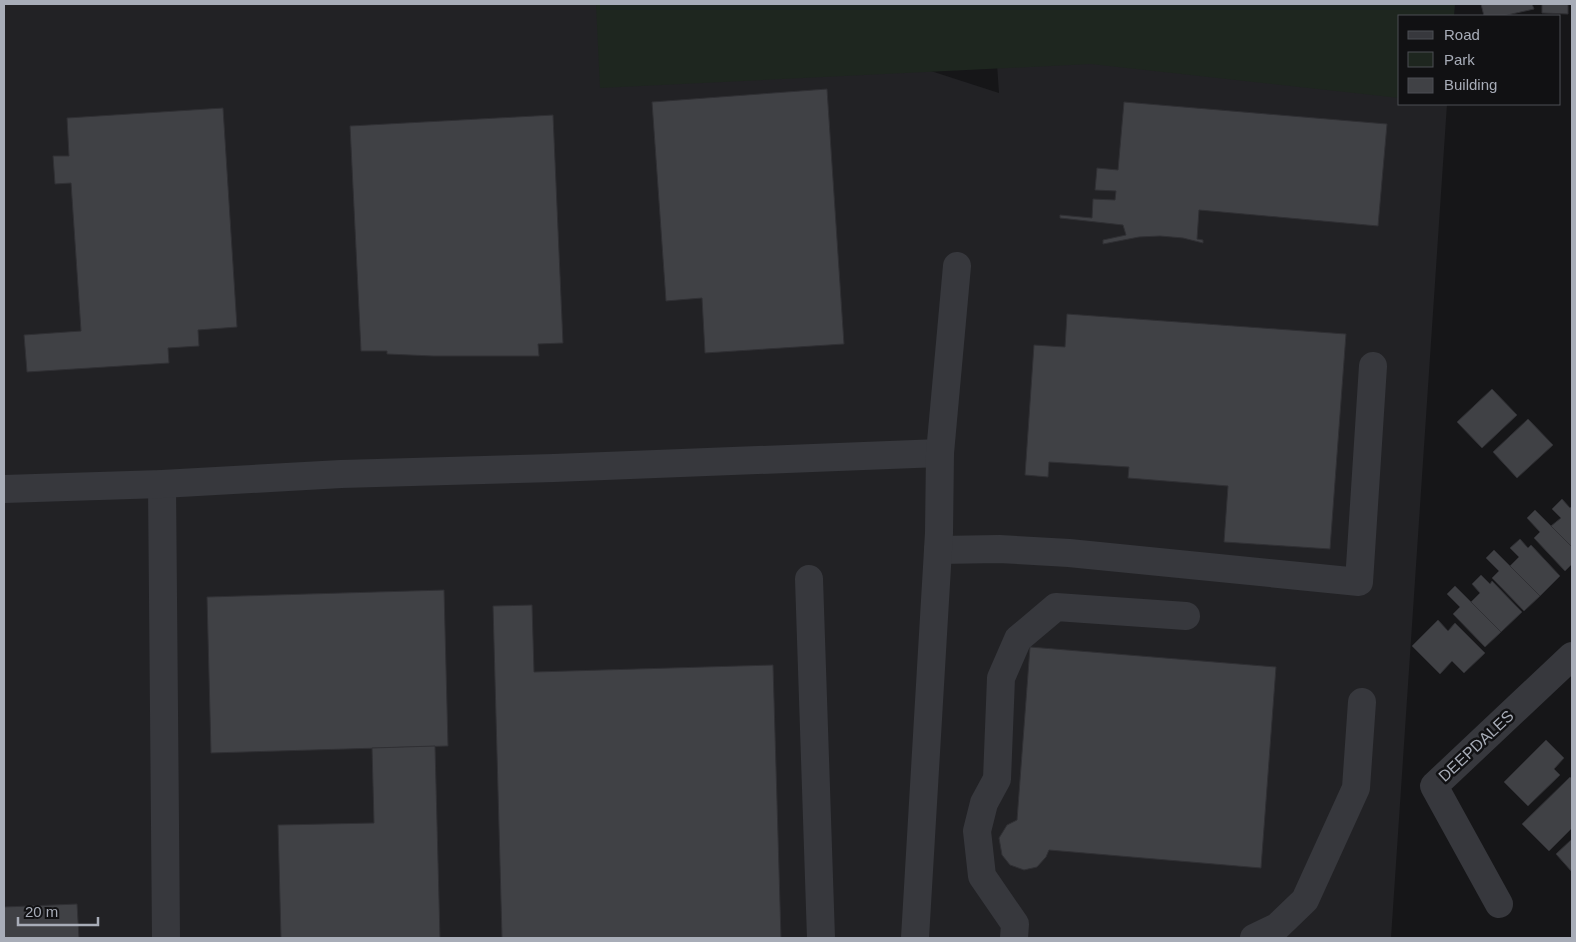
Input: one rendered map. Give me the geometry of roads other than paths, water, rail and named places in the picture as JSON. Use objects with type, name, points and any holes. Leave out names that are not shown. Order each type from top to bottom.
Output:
[{"type":"street","points":[[915,938],[938,550],[940,453],[957,266]]},
{"type":"street","points":[[938,550],[1000,549],[1069,553],[1359,582],[1373,366]]},
{"type":"street","points":[[4,489],[162,484],[341,474],[940,453]]},
{"type":"street","points":[[162,484],[166,938]]},
{"type":"street","points":[[809,579],[821,938]]},
{"type":"street","points":[[1014,938],[1015,924],[982,876],[977,831],[984,803],[997,779],[1001,678],[1018,639],[1056,607],[1186,616]]},
{"type":"street","name":"DEEPDALES","points":[[1499,904],[1434,786],[1572,656]]},
{"type":"street","points":[[1254,938],[1277,927],[1305,900],[1356,788],[1362,702]]}]
